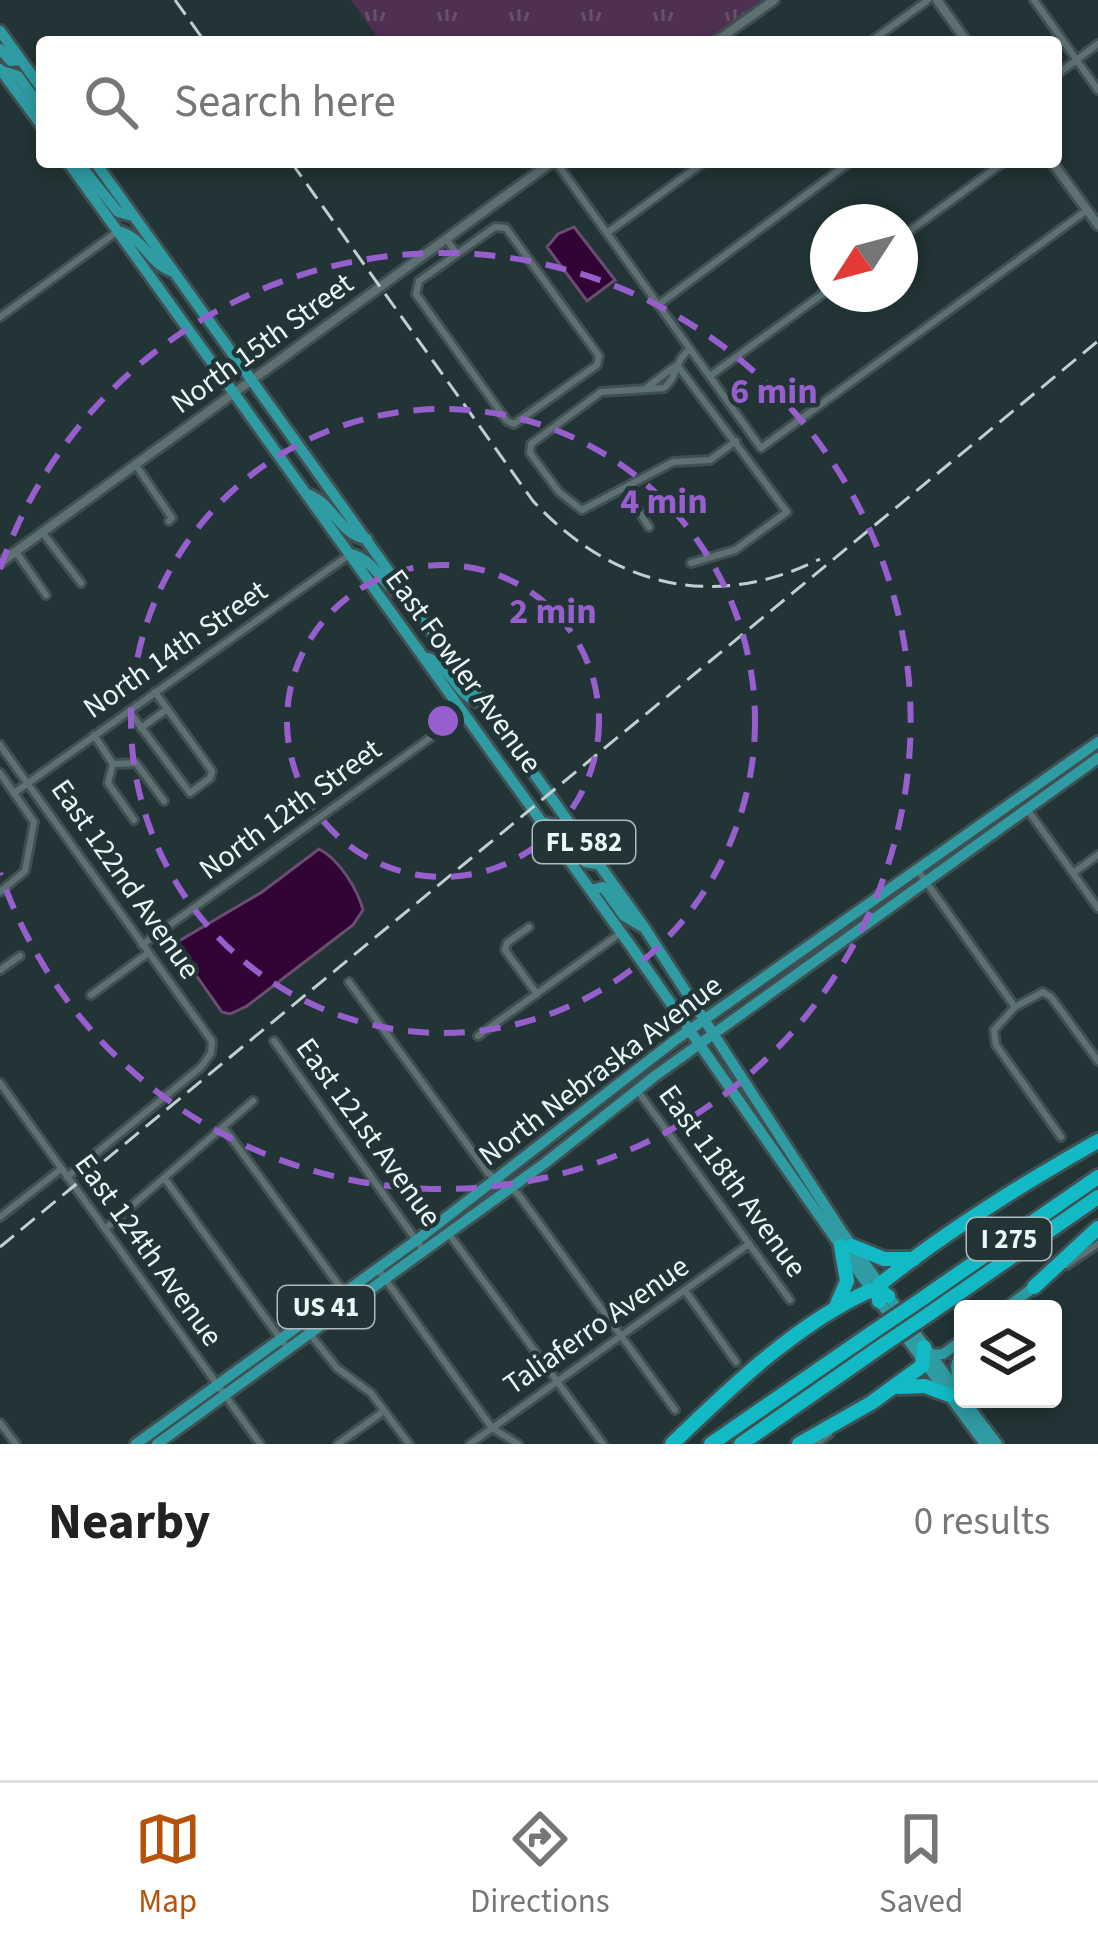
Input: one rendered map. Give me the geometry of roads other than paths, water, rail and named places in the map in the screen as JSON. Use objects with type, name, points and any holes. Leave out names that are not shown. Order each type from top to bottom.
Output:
[{"type":"highway","points":[[672,1444],[744,1377],[834,1310],[879,1292],[914,1258],[996,1200],[1098,1141]]},
{"type":"highway","name":"I 275","points":[[741,1444],[884,1346],[924,1308],[1098,1177]]},
{"type":"highway","name":"I 275","points":[[711,1444],[873,1332],[924,1308],[1098,1197]]},
{"type":"highway","points":[[1034,1287],[1098,1228]]},
{"type":"highway","points":[[834,1310],[847,1281],[846,1246],[884,1258],[914,1258]]},
{"type":"highway","points":[[799,1444],[894,1389],[923,1353]]},
{"type":"highway","points":[[894,1389],[920,1385],[954,1395]]},
{"type":"main road","points":[[0,31],[36,81]]},
{"type":"main road","points":[[0,49],[11,61],[21,60]]},
{"type":"main road","points":[[0,70],[18,76],[36,101]]},
{"type":"main road","points":[[0,70],[36,118]]},
{"type":"main road","name":"East Fowler Avenue","points":[[72,168],[622,932],[713,1066],[954,1391]]},
{"type":"main road","points":[[82,168],[118,212],[134,216]]},
{"type":"main road","name":"East Fowler Avenue","points":[[99,168],[644,927],[716,1033],[846,1246]]},
{"type":"main road","points":[[118,231],[132,235],[154,262],[174,272]]},
{"type":"main road","points":[[307,494],[322,501],[350,535],[367,539]]},
{"type":"main road","points":[[350,554],[367,560],[395,593],[408,597]]},
{"type":"main road","points":[[425,658],[437,662],[470,700],[484,703]]},
{"type":"main road","name":"North Nebraska Avenue","points":[[136,1444],[221,1390],[444,1228],[511,1188],[1098,744]]},
{"type":"main road","name":"North Nebraska Avenue","points":[[1019,807],[1098,758]]},
{"type":"main road","points":[[542,822],[557,826],[588,864],[601,865]]},
{"type":"main road","name":"North Nebraska Avenue","points":[[444,1228],[496,1179],[689,1030],[847,920],[922,878]]},
{"type":"main road","points":[[591,890],[602,887],[629,921],[644,927]]},
{"type":"main road","points":[[812,964],[847,920]]},
{"type":"main road","points":[[669,1045],[675,1010]]},
{"type":"main road","points":[[676,1060],[695,1059],[713,1066]]},
{"type":"main road","points":[[1016,1300],[1034,1287]]},
{"type":"main road","points":[[923,1353],[943,1354],[954,1347]]},
{"type":"main road","name":"North Nebraska Avenue","points":[[157,1444],[221,1390]]},
{"type":"main road","name":"East Fowler Avenue","points":[[965,1408],[985,1444]]},
{"type":"main road","name":"East Fowler Avenue","points":[[968,1408],[997,1444]]},
{"type":"street","points":[[723,36],[774,0]]},
{"type":"street","points":[[879,36],[932,0],[962,36]]},
{"type":"street","points":[[1034,0],[1059,36]]},
{"type":"street","points":[[1062,40],[1098,90]]},
{"type":"street","points":[[1062,70],[1098,44]]},
{"type":"street","name":"North 15th Street","points":[[0,563],[546,168]]},
{"type":"street","points":[[558,168],[761,448],[1087,210]]},
{"type":"street","points":[[607,233],[696,168]]},
{"type":"street","points":[[658,304],[842,168]]},
{"type":"street","points":[[918,225],[996,168]]},
{"type":"street","points":[[1056,168],[1098,225]]},
{"type":"street","points":[[493,228],[506,228],[600,360],[512,424],[416,294],[419,281],[457,254],[493,228]]},
{"type":"street","points":[[0,317],[118,231]]},
{"type":"street","points":[[446,239],[457,254]]},
{"type":"street","points":[[709,376],[810,303]]},
{"type":"street","points":[[690,349],[664,388],[601,392],[529,448],[575,508],[586,510],[676,461],[710,460],[736,441]]},
{"type":"street","points":[[677,365],[788,512],[735,550],[691,563]]},
{"type":"street","points":[[135,464],[172,518],[169,521]]},
{"type":"street","points":[[625,490],[649,527]]},
{"type":"street","points":[[42,532],[81,584]]},
{"type":"street","points":[[16,552],[46,595]]},
{"type":"street","name":"North 14th Street","points":[[14,793],[350,554]]},
{"type":"street","points":[[129,711],[188,793],[200,785],[212,771],[155,692]]},
{"type":"street","points":[[141,728],[167,709]]},
{"type":"street","name":"North 12th Street","points":[[142,945],[465,713]]},
{"type":"street","points":[[94,735],[113,764],[108,783],[134,820]]},
{"type":"street","name":"East 122nd Avenue","points":[[0,745],[212,1041],[211,1053],[200,1066],[67,1177]]},
{"type":"street","points":[[113,764],[136,763],[164,801]]},
{"type":"street","points":[[0,773],[34,822],[25,871],[0,892]]},
{"type":"street","points":[[1019,807],[1098,908]]},
{"type":"street","points":[[1073,873],[1098,855]]},
{"type":"street","points":[[922,878],[1015,1007]]},
{"type":"street","points":[[530,927],[507,944],[506,950],[537,994]]},
{"type":"street","points":[[478,1036],[622,932]]},
{"type":"street","points":[[91,995],[148,953]]},
{"type":"street","points":[[0,970],[20,956]]},
{"type":"street","points":[[349,982],[496,1179],[511,1188],[675,1410]]},
{"type":"street","points":[[1061,1137],[993,1039],[1000,1022],[1015,1007],[1043,992],[1098,1061]]},
{"type":"street","name":"East 121st Avenue","points":[[274,1041],[420,1246]]},
{"type":"street","name":"East 124th Avenue","points":[[0,1083],[260,1444]]},
{"type":"street","name":"East 118th Avenue","points":[[637,1090],[790,1300]]},
{"type":"street","points":[[105,1229],[253,1101]]},
{"type":"street","points":[[224,1128],[348,1298]]},
{"type":"street","points":[[1,1215],[61,1168]]},
{"type":"street","points":[[165,1179],[284,1344]]},
{"type":"street","name":"East 121st Avenue","points":[[444,1228],[603,1444]]},
{"type":"street","name":"Taliaferro Avenue","points":[[470,1444],[749,1244]]},
{"type":"street","points":[[1034,1287],[1098,1244]]},
{"type":"street","points":[[381,1274],[492,1428],[518,1444]]},
{"type":"street","points":[[686,1292],[736,1362]]},
{"type":"street","points":[[306,1328],[338,1368],[371,1394],[409,1444]]},
{"type":"street","points":[[816,1444],[860,1410]]},
{"type":"street","points":[[338,1444],[384,1411]]},
{"type":"street","points":[[0,1423],[16,1444]]},
{"type":"railway","points":[[175,0],[201,36]]},
{"type":"railway","points":[[295,168],[533,501],[564,530],[631,571],[666,582],[742,584],[820,559]]},
{"type":"railway","points":[[0,1247],[1098,341]]}]
